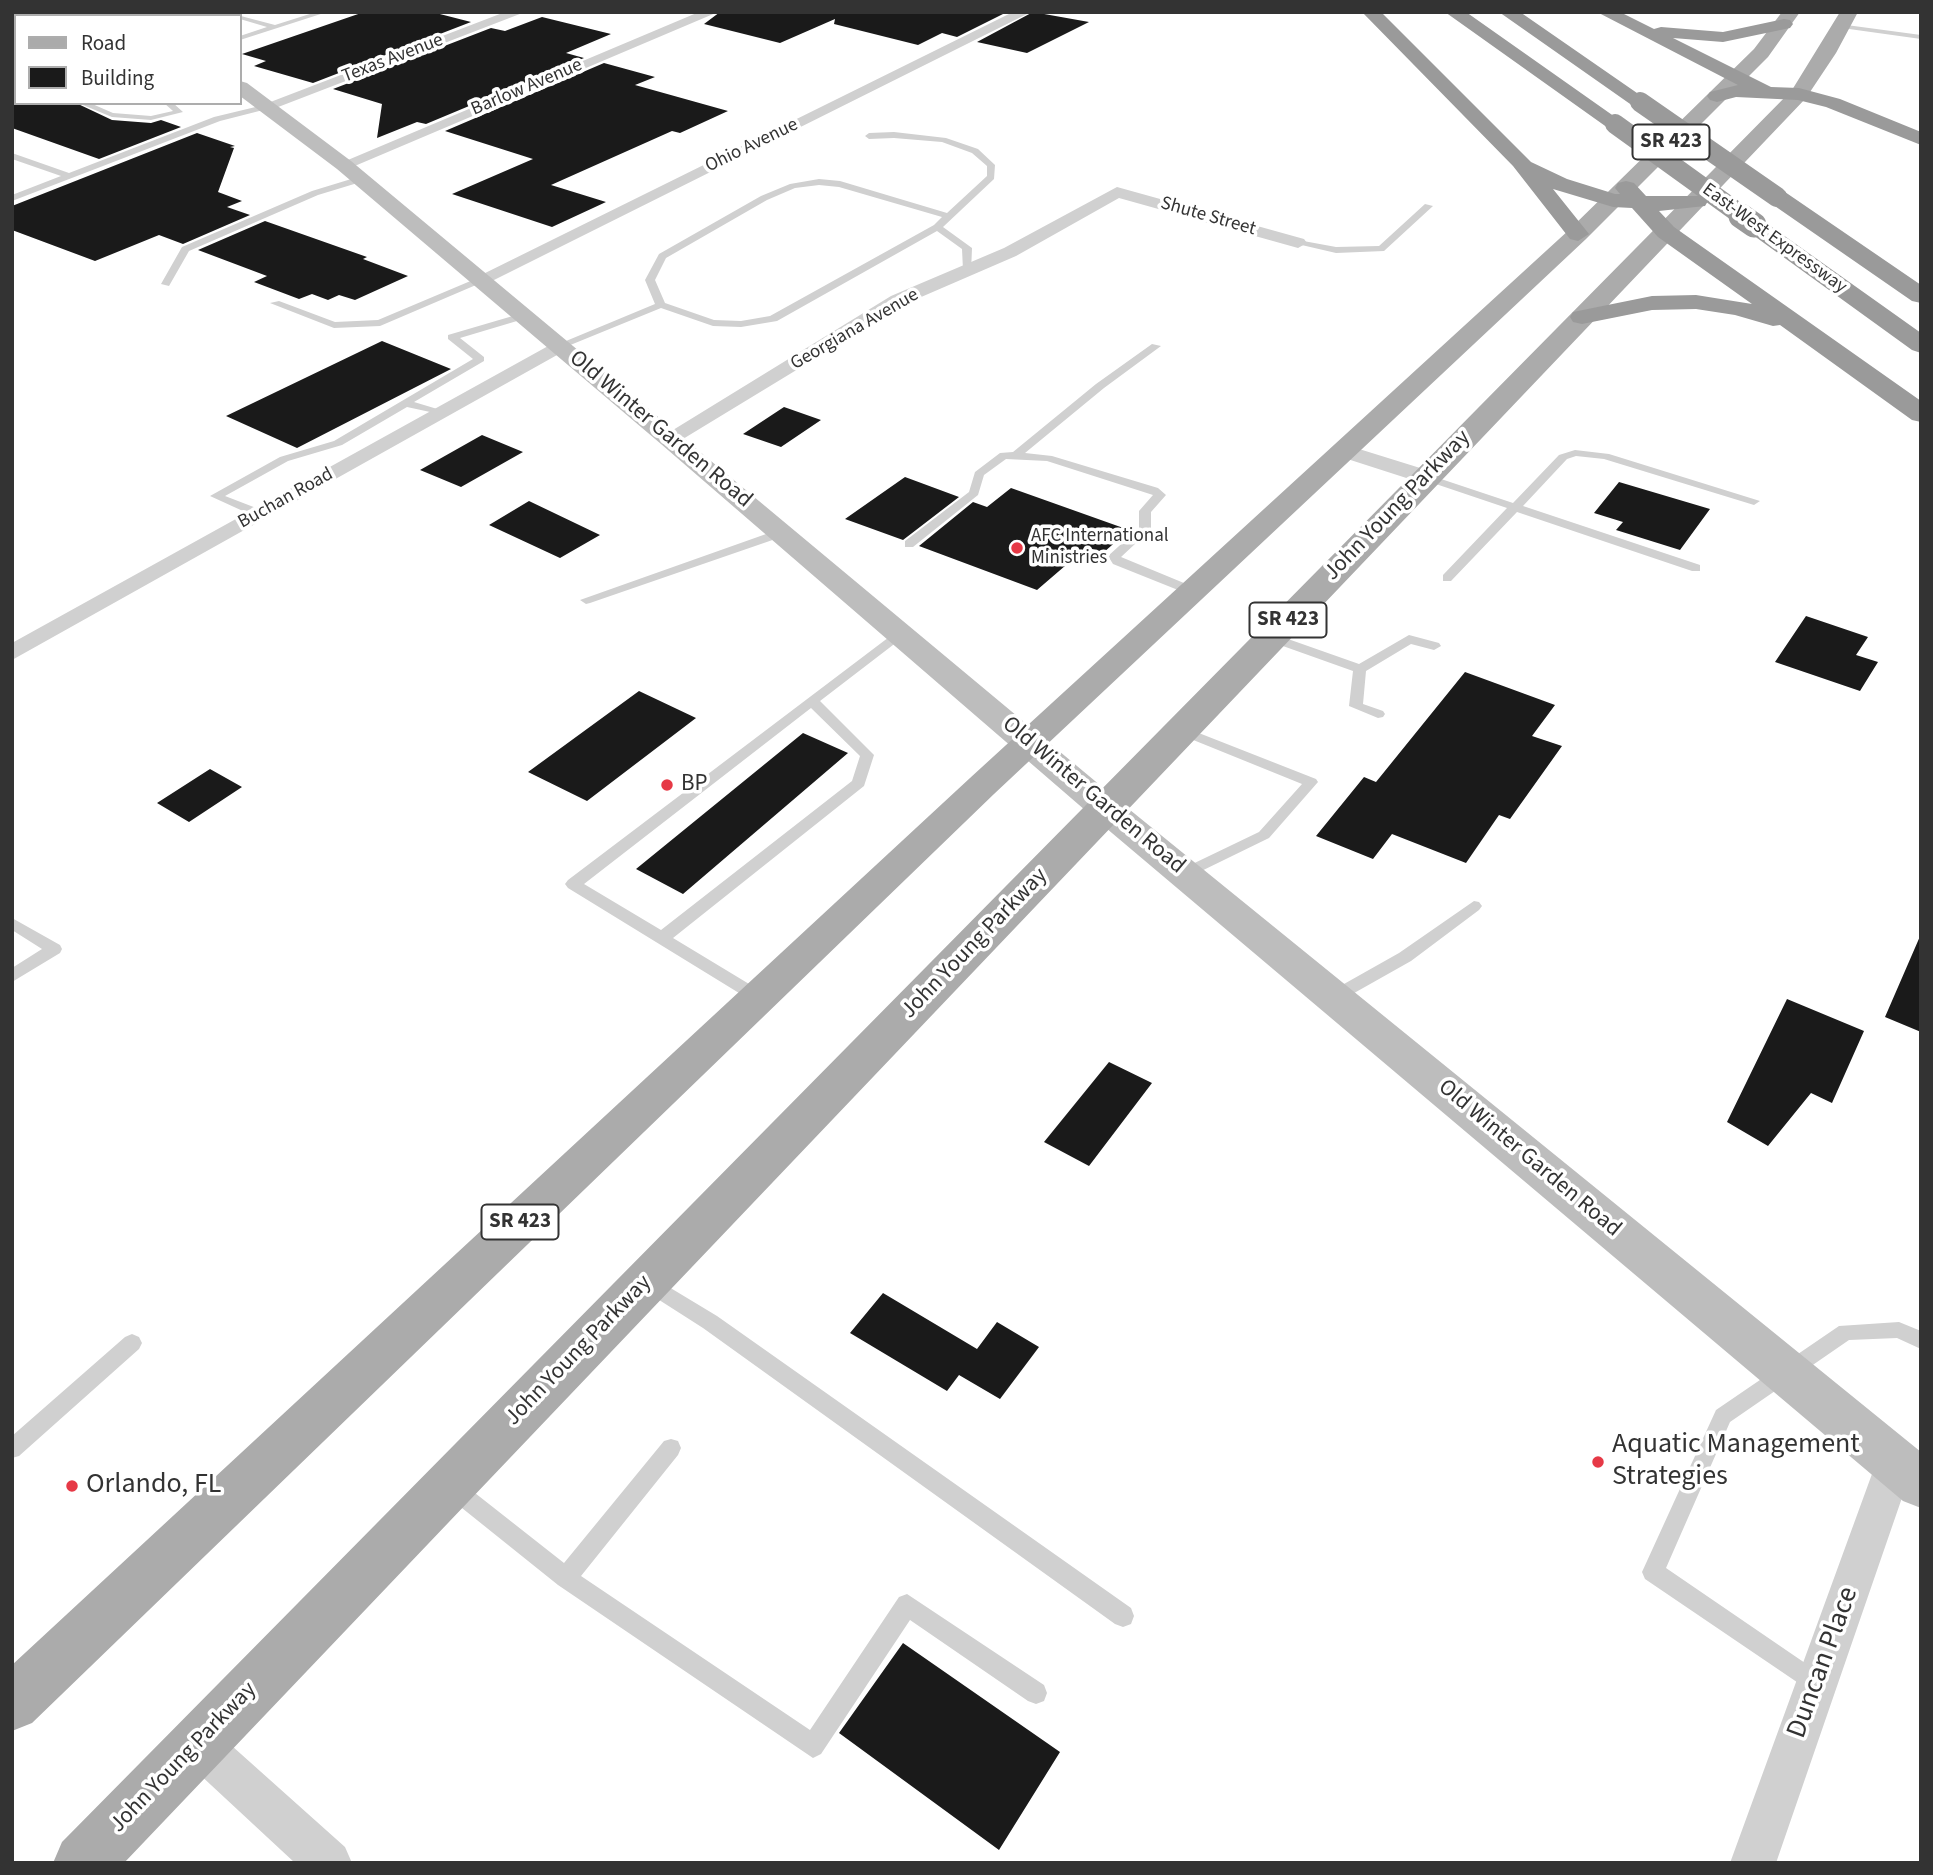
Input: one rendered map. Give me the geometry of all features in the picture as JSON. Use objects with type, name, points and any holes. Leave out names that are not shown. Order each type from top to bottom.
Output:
[{"type":"highway","points":[[1371,12],[1520,162],[1578,234]]},
{"type":"highway","name":"East-West Expressway","points":[[1454,12],[1615,124],[1921,345]]},
{"type":"highway","name":"East-West Expressway","points":[[1508,12],[1921,296]]},
{"type":"highway","points":[[1606,12],[1763,91],[1792,101],[1832,103],[1921,139]]},
{"type":"highway","points":[[1628,24],[1693,36],[1723,37],[1787,18]]},
{"type":"highway","points":[[1717,96],[1735,91],[1763,91]]},
{"type":"highway","points":[[1520,162],[1559,184],[1670,205],[1697,201]]},
{"type":"highway","points":[[1627,197],[1666,232],[1921,414]]},
{"type":"highway","points":[[1583,317],[1652,303],[1696,302],[1738,308],[1802,328]]},
{"type":"main road","name":"SR 423","points":[[12,1703],[1192,590],[1578,234],[1627,197],[1717,96],[1737,78],[1787,18]]},
{"type":"main road","name":"John Young Parkway","points":[[83,1863],[1425,477],[1697,201],[1792,101],[1846,19]]},
{"type":"main road","name":"Old Winter Garden Road","points":[[242,89],[268,106],[361,179],[783,532],[1106,809],[1908,1474]]},
{"type":"street","name":"Texas Avenue","points":[[268,106],[518,12]]},
{"type":"street","name":"Barlow Avenue","points":[[344,165],[711,12]]},
{"type":"street","name":"Ohio Avenue","points":[[480,280],[1024,12]]},
{"type":"street","name":"Shute Street","points":[[1117,192],[1298,243]]},
{"type":"street","name":"Georgiana Avenue","points":[[671,438],[898,300],[1010,253],[1117,192]]},
{"type":"street","name":"Buchan Road","points":[[12,653],[559,346]]},
{"type":"street","points":[[1343,450],[1425,477]]},
{"type":"street","name":"Duncan Place","points":[[1753,1863],[1816,1684],[1908,1474]]},
{"type":"street","points":[[198,1744],[329,1863]]},
{"type":"lane","points":[[242,37],[324,12]]},
{"type":"lane","points":[[242,17],[275,27]]},
{"type":"lane","points":[[1846,19],[1921,37]]},
{"type":"lane","points":[[87,105],[112,115],[151,118],[179,112]]},
{"type":"lane","points":[[170,105],[186,123],[198,127]]},
{"type":"lane","points":[[12,198],[198,127],[268,106]]},
{"type":"lane","points":[[559,346],[661,304],[713,323],[741,324],[773,319],[937,227],[991,177],[991,165],[975,150],[943,140],[869,136]]},
{"type":"lane","points":[[12,156],[69,176]]},
{"type":"lane","points":[[166,284],[185,248],[315,193],[361,179]]},
{"type":"lane","points":[[661,304],[650,280],[662,256],[764,198],[793,186],[819,182],[840,184],[948,216]]},
{"type":"lane","points":[[1298,243],[1336,250],[1381,248],[1428,206]]},
{"type":"lane","points":[[937,227],[967,248],[968,270]]},
{"type":"lane","points":[[275,303],[334,325],[380,323],[480,280]]},
{"type":"lane","points":[[260,514],[216,496],[284,459],[338,443],[480,359],[452,338],[523,316]]},
{"type":"lane","points":[[1017,454],[1100,386],[1156,346]]},
{"type":"lane","points":[[405,403],[439,413]]},
{"type":"lane","points":[[1447,578],[1563,457],[1575,453],[1605,456],[1754,501]]},
{"type":"lane","points":[[909,544],[974,493],[979,474],[1003,455],[1017,454],[1064,462],[1154,490],[1160,495],[1145,511],[1145,529],[1114,556],[1117,561],[1192,590]]},
{"type":"lane","points":[[1425,477],[1696,568]]},
{"type":"lane","points":[[586,600],[783,532]]},
{"type":"lane","points":[[758,997],[573,884],[901,632]]},
{"type":"lane","points":[[1271,637],[1360,669]]},
{"type":"lane","points":[[1360,669],[1409,639],[1434,646]]},
{"type":"lane","points":[[1360,669],[1356,706],[1378,714]]},
{"type":"lane","points":[[662,938],[859,782],[867,755],[812,701]]},
{"type":"lane","points":[[1181,730],[1311,782],[1264,835],[1185,874]]},
{"type":"lane","points":[[1334,997],[1405,957],[1474,906]]},
{"type":"lane","points":[[12,923],[54,949],[12,976]]},
{"type":"lane","points":[[646,1282],[710,1322],[1123,1615]]},
{"type":"lane","points":[[1816,1684],[1654,1572],[1723,1416],[1846,1332],[1899,1330],[1921,1341]]},
{"type":"lane","points":[[12,1449],[132,1343]]},
{"type":"lane","points":[[566,1578],[671,1448]]},
{"type":"lane","points":[[449,1485],[566,1578],[813,1746],[907,1605],[1036,1693]]},
{"type":"building","points":[[364,12],[432,12],[471,22],[313,83],[254,66],[266,61],[242,54]]},
{"type":"building","points":[[720,12],[1007,12],[957,37],[942,33],[918,45],[834,24],[835,19],[780,43],[704,24]]},
{"type":"building","points":[[1033,12],[1089,22],[1027,53],[977,42]]},
{"type":"building","points":[[542,17],[611,34],[566,53],[584,58],[426,124],[417,122],[377,138],[382,104],[333,89],[491,28],[505,31]]},
{"type":"building","points":[[604,63],[655,77],[635,85],[728,111],[680,133],[672,131],[551,185],[606,202],[552,227],[452,194],[533,159],[445,131]]},
{"type":"building","points":[[12,103],[80,105],[112,120],[151,123],[161,120],[181,127],[99,159],[12,128]]},
{"type":"building","points":[[197,133],[235,146],[230,147],[234,148],[218,192],[242,201],[227,207],[250,215],[183,244],[159,235],[95,261],[12,230],[12,206]]},
{"type":"building","points":[[265,221],[367,257],[363,259],[408,276],[355,300],[339,295],[328,300],[312,294],[299,299],[254,282],[267,276],[198,250]]},
{"type":"building","points":[[382,341],[451,369],[297,448],[226,416]]},
{"type":"building","points":[[784,407],[821,420],[781,447],[743,434]]},
{"type":"building","points":[[482,435],[523,452],[461,487],[420,470]]},
{"type":"building","points":[[905,477],[959,497],[903,540],[845,519]]},
{"type":"building","points":[[1619,482],[1710,509],[1680,550],[1616,530],[1623,522],[1594,513]]},
{"type":"building","points":[[1011,488],[1129,530],[1103,553],[1087,547],[1037,590],[919,546],[973,502],[987,507]]},
{"type":"building","points":[[529,501],[600,535],[560,558],[489,525]]},
{"type":"building","points":[[1806,616],[1868,637],[1856,655],[1878,662],[1860,691],[1775,662]]},
{"type":"building","points":[[1465,672],[1555,705],[1532,736],[1562,746],[1510,819],[1499,815],[1466,863],[1392,834],[1373,859],[1316,836],[1364,777],[1376,782]]},
{"type":"building","points":[[639,691],[696,718],[587,801],[528,772]]},
{"type":"building","points":[[803,733],[848,753],[683,894],[636,869]]},
{"type":"building","points":[[210,769],[242,787],[189,822],[157,803]]},
{"type":"building","points":[[1921,934],[1921,1032],[1885,1017]]},
{"type":"building","points":[[1787,999],[1864,1031],[1832,1103],[1811,1093],[1768,1146],[1727,1122]]},
{"type":"building","points":[[1109,1062],[1152,1083],[1089,1166],[1044,1142]]},
{"type":"building","points":[[883,1293],[977,1349],[997,1322],[1039,1347],[1000,1399],[959,1375],[947,1391],[850,1333]]},
{"type":"building","points":[[903,1643],[1060,1752],[999,1850],[839,1733]]},
{"type":"place","name":"AFC International Ministries","points":[[1017,548]]},
{"type":"place","name":"BP","points":[[667,785]]},
{"type":"place","name":"Aquatic Management Strategies","points":[[1598,1462]]},
{"type":"place","name":"Orlando, FL","points":[[72,1486]]}]
